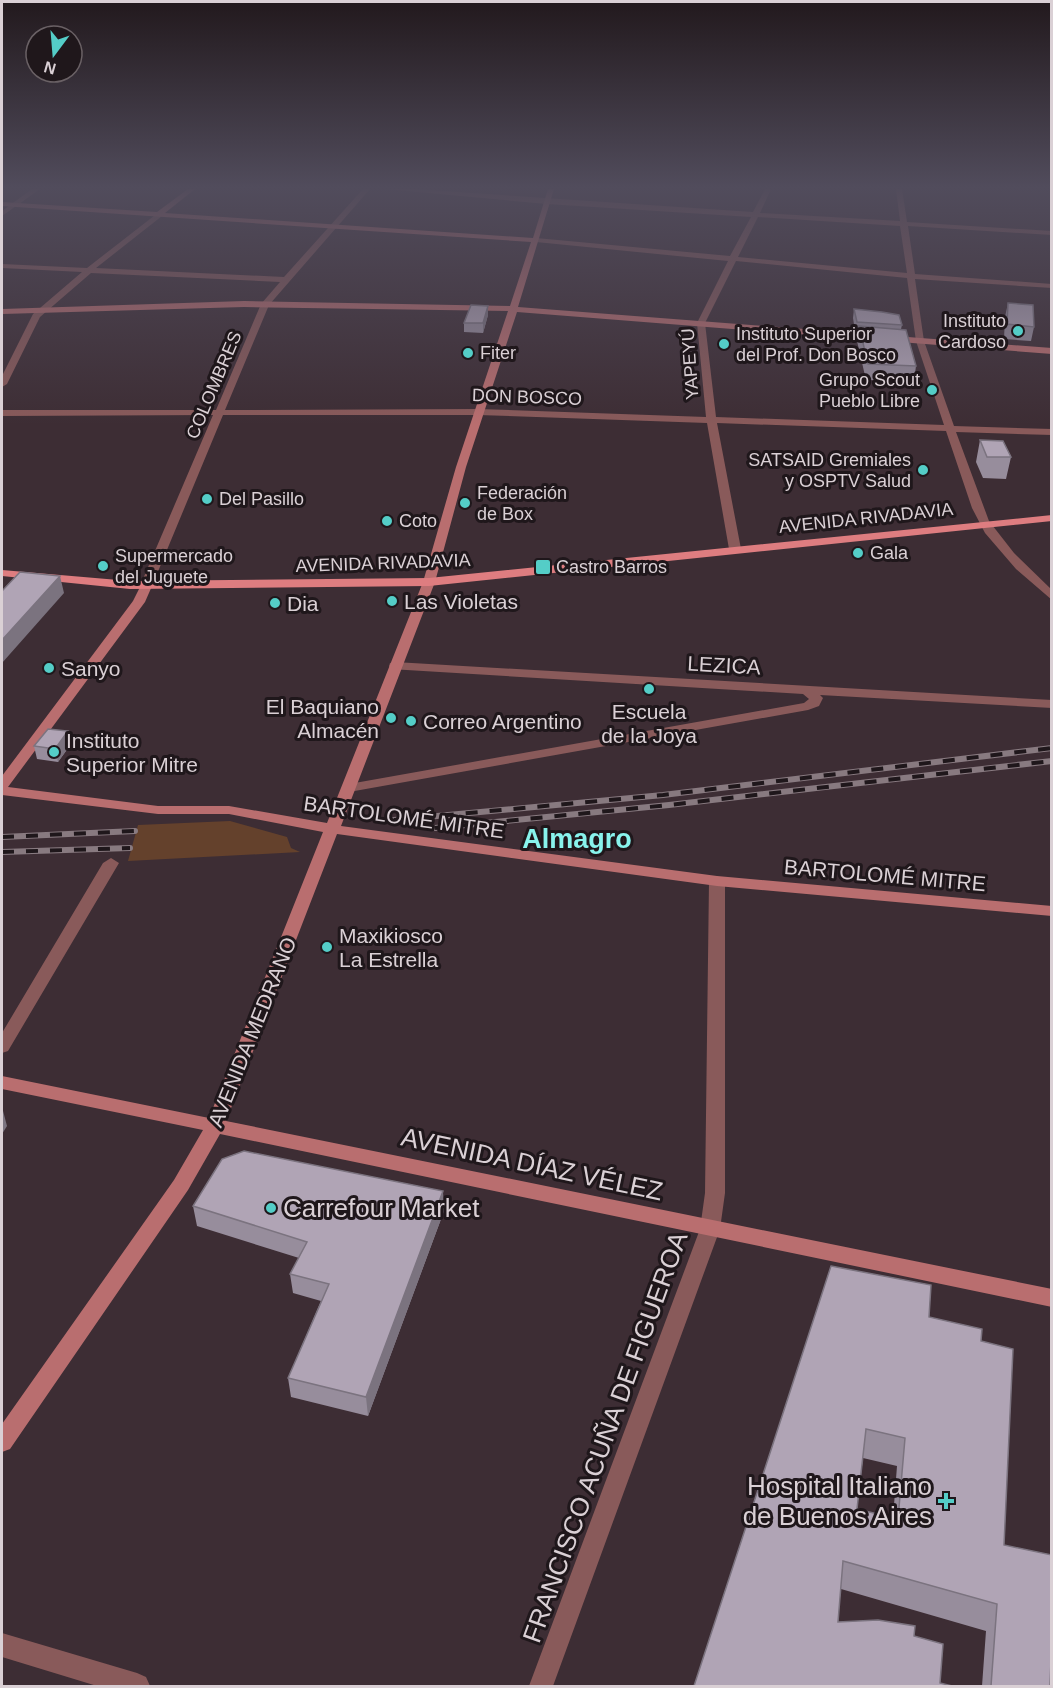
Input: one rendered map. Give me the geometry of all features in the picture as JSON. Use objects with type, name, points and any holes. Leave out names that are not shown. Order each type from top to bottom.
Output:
[{"type":"main road","name":"AVENIDA MEDRANO","points":[[2,1442],[186,1177],[215,1126],[429,582],[478,412],[527,268]]},
{"type":"main road","points":[[2,310],[266,304],[513,309],[1052,351]]},
{"type":"main road","name":"AVENIDA RIVADAVIA","points":[[2,573],[146,586],[429,582],[1052,518]]},
{"type":"main road","points":[[2,785],[139,602],[146,586]]},
{"type":"main road","name":"BARTOLOMÉ MITRE","points":[[2,791],[158,810],[229,810],[333,830],[717,881],[1052,911]]},
{"type":"main road","name":"AVENIDA DÍAZ VÉLEZ","points":[[2,1082],[1052,1298]]},
{"type":"street","points":[[33,268],[287,280]]},
{"type":"street","points":[[2,384],[36,316],[92,268]]},
{"type":"street","name":"COLOMBRES","points":[[146,586],[266,304],[298,268]]},
{"type":"street","name":"YAPEYÚ","points":[[728,268],[701,323],[711,419],[735,549]]},
{"type":"street","points":[[819,268],[1052,286]]},
{"type":"street","points":[[911,268],[920,341],[983,525],[1052,597]]},
{"type":"street","name":"DON BOSCO","points":[[2,412],[478,412],[1052,432]]},
{"type":"street","name":"LEZICA","points":[[395,666],[1052,704]]},
{"type":"street","points":[[349,788],[808,706],[814,703],[816,698],[806,689]]},
{"type":"street","points":[[2,1047],[111,863]]},
{"type":"street","name":"FRANCISCO ACUÑA DE FIGUEROA","points":[[541,1686],[710,1229],[715,1193],[717,881]]},
{"type":"street","points":[[2,1645],[137,1686]]},
{"type":"shaded area","points":[[230,821],[287,837],[291,848],[300,852],[128,861],[138,825]]},
{"type":"building","points":[[1008,303],[1033,305],[1034,327],[1007,324]]},
{"type":"building","points":[[471,305],[488,306],[483,323],[464,323]]},
{"type":"building","points":[[854,309],[899,315],[902,325],[857,322]]},
{"type":"building","points":[[859,326],[906,330],[916,366],[868,364]]},
{"type":"building","points":[[980,440],[1003,441],[1011,457],[987,457]]},
{"type":"building","points":[[20,572],[60,576],[2,640],[2,591]]},
{"type":"building","points":[[48,729],[68,731],[55,749],[34,746]]},
{"type":"building","points":[[244,1151],[443,1191],[366,1397],[288,1378],[329,1284],[290,1274],[307,1242],[193,1206],[222,1159]]},
{"type":"building","name":"Hospital Italiano de Buenos Aires","points":[[831,1266],[931,1285],[929,1317],[982,1329],[981,1341],[1013,1349],[1004,1545],[1052,1555],[1050,1686],[991,1686],[997,1604],[843,1561],[838,1622],[878,1620],[915,1626],[914,1636],[943,1644],[940,1683],[952,1686],[694,1686]],"holes":[[[866,1429],[905,1438],[898,1519],[857,1509]]]},
{"type":"railway","points":[[394,820],[663,795],[1052,748]]},
{"type":"railway","points":[[435,828],[669,805],[1052,761]]},
{"type":"railway","points":[[2,837],[135,831]]},
{"type":"railway","points":[[2,852],[130,848]]},
{"type":"place","name":"Instituto Cardoso","points":[[1018,331]]},
{"type":"place","name":"Instituto Superior del Prof. Don Bosco","points":[[724,344]]},
{"type":"place","name":"Fiter","points":[[468,353]]},
{"type":"place","name":"Grupo Scout Pueblo Libre","points":[[932,390]]},
{"type":"place","name":"SATSAID Gremiales y OSPTV Salud","points":[[923,470]]},
{"type":"place","name":"Del Pasillo","points":[[207,499]]},
{"type":"place","name":"Federación de Box","points":[[465,503]]},
{"type":"place","name":"Coto","points":[[387,521]]},
{"type":"place","name":"Gala","points":[[858,553]]},
{"type":"place","name":"Supermercado del Juguete","points":[[103,566]]},
{"type":"place","name":"Castro Barros","points":[[543,567]]},
{"type":"place","name":"Las Violetas","points":[[392,601]]},
{"type":"place","name":"Dia","points":[[275,603]]},
{"type":"place","name":"Sanyo","points":[[49,668]]},
{"type":"place","name":"Escuela de la Joya","points":[[649,689]]},
{"type":"place","name":"El Baquiano Almacén","points":[[391,718]]},
{"type":"place","name":"Correo Argentino","points":[[411,721]]},
{"type":"place","name":"Instituto Superior Mitre","points":[[54,752]]},
{"type":"place","name":"Maxikiosco La Estrella","points":[[327,947]]},
{"type":"place","name":"Carrefour Market","points":[[271,1208]]},
{"type":"place","name":"Hospital Italiano de Buenos Aires","points":[[946,1501]]},
{"type":"district","name":"Almagro","points":[[577,839]]}]
